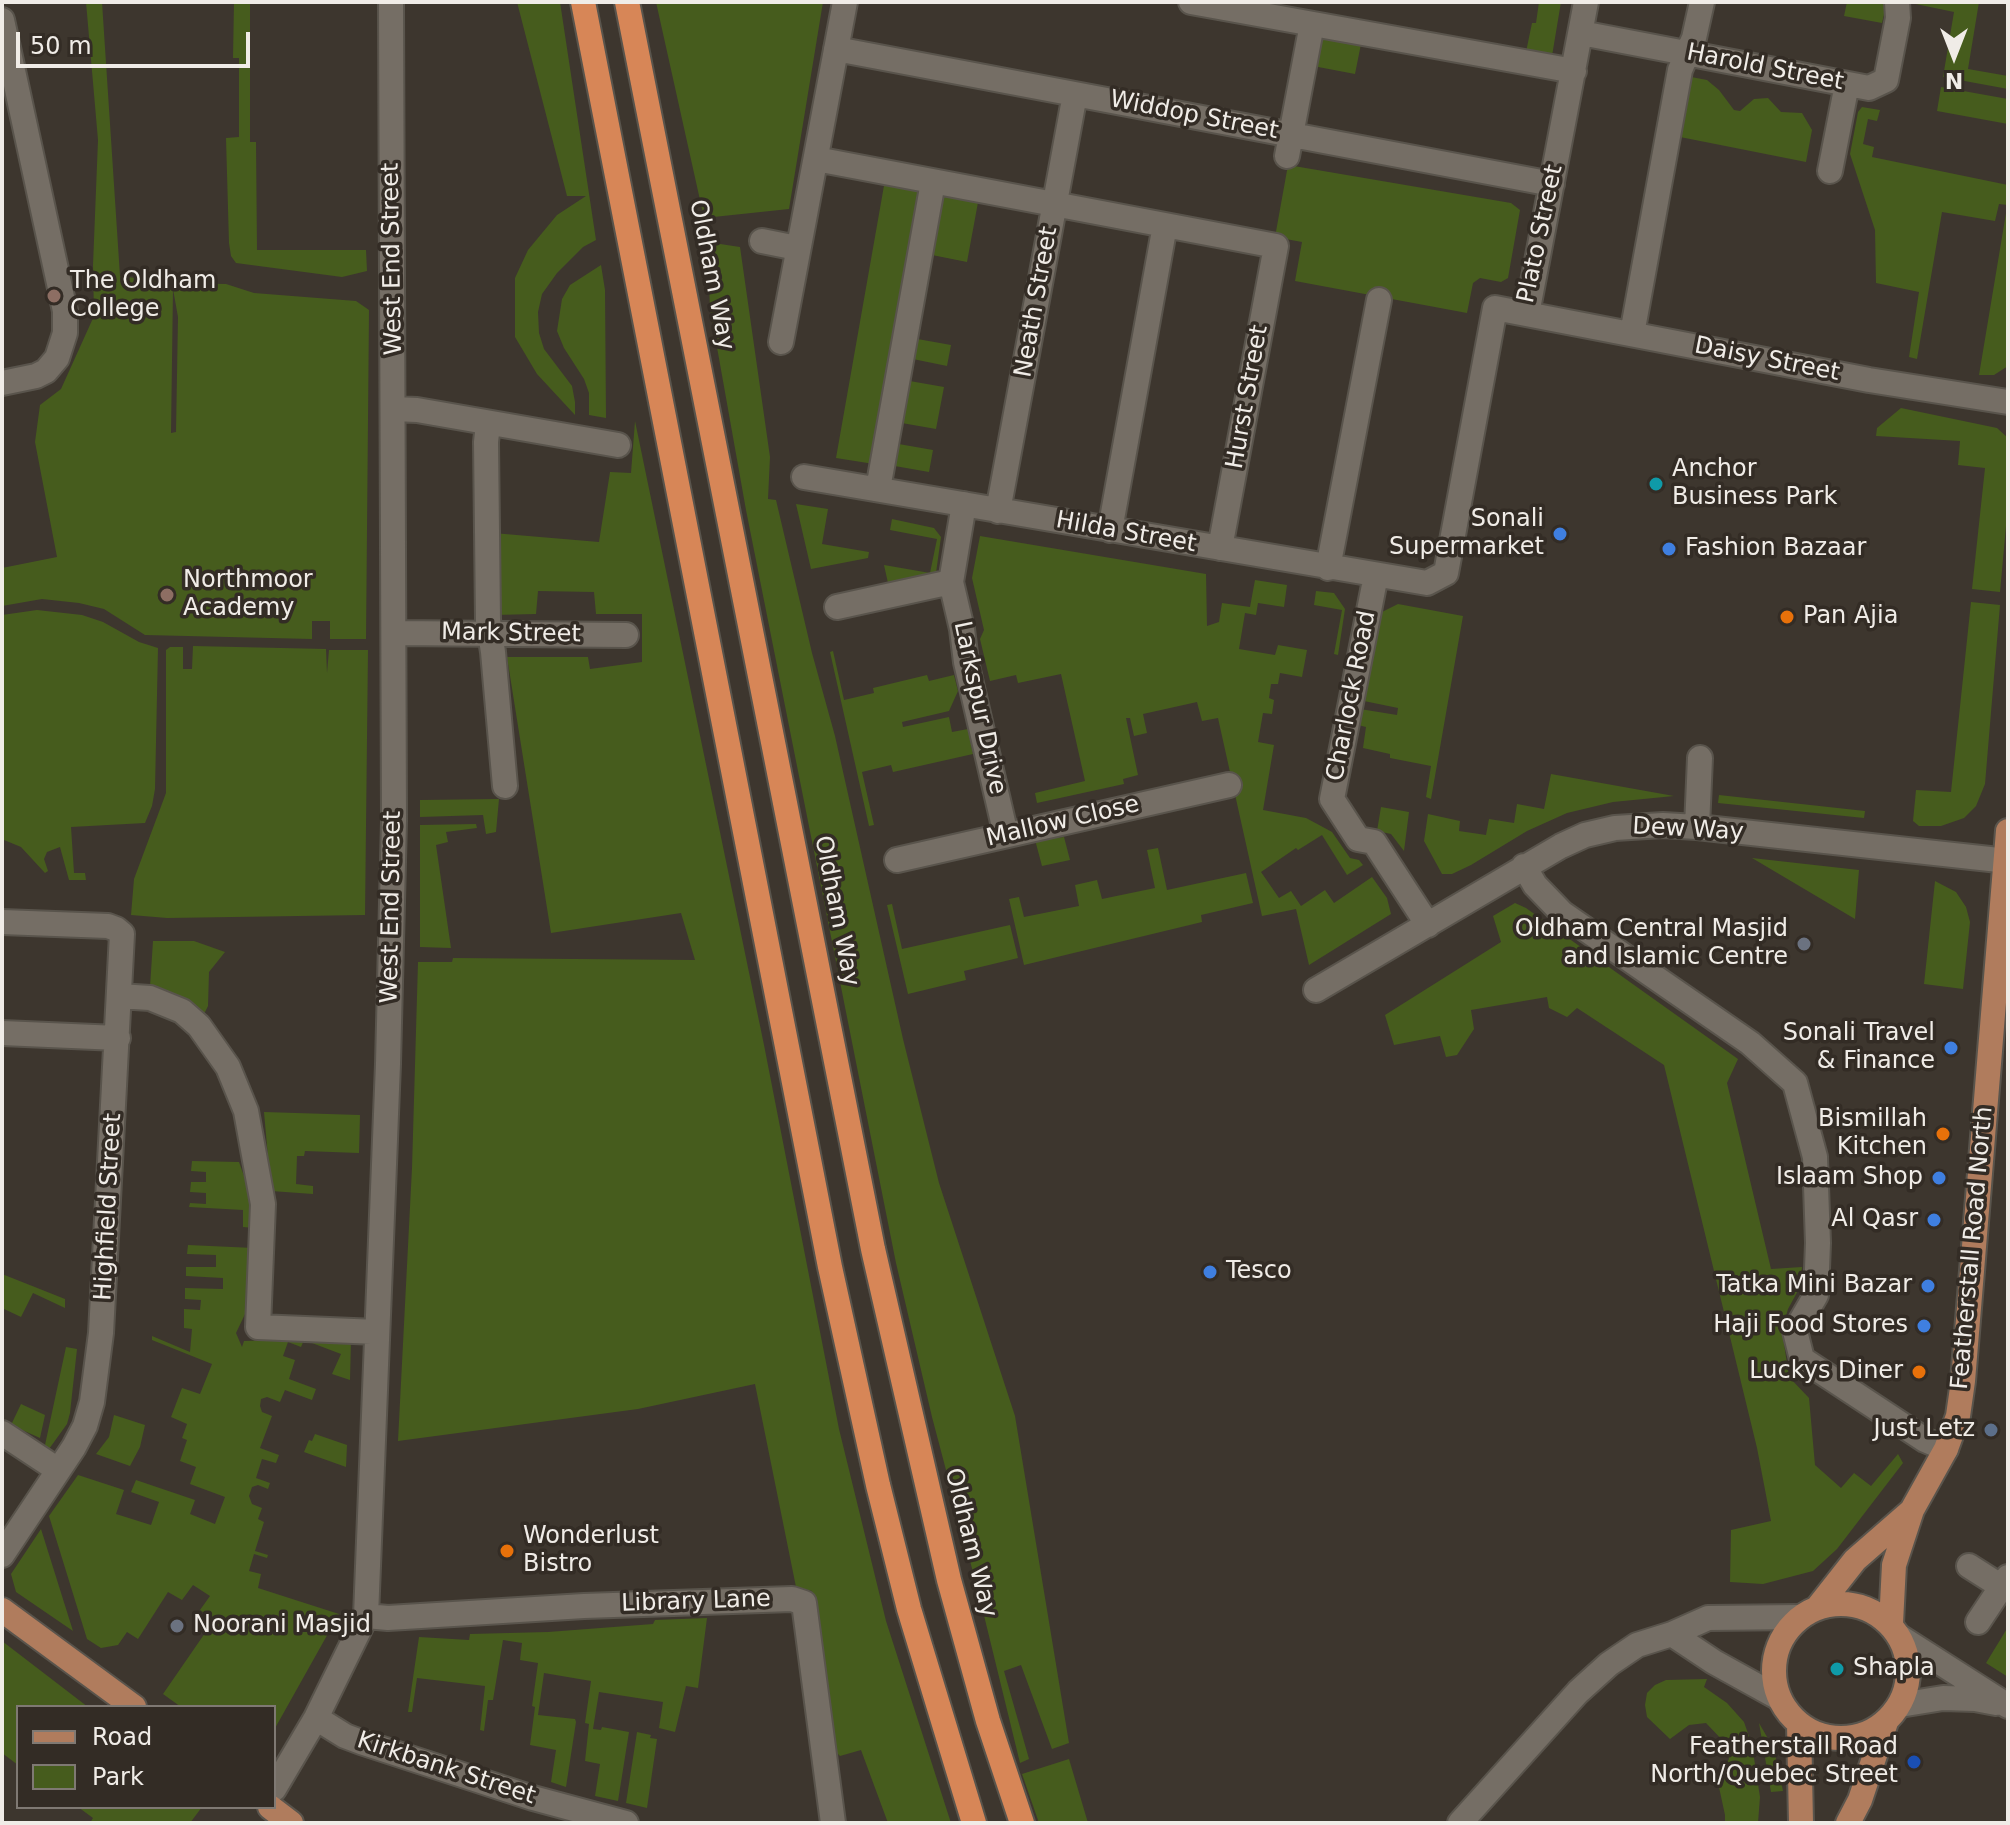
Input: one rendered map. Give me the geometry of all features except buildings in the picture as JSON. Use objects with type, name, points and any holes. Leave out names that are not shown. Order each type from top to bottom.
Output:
[{"type":"highway","points":[[583,2],[830,1267],[909,1609],[974,1823]]},
{"type":"highway","name":"Oldham Way","points":[[627,2],[873,1249],[941,1551],[988,1721],[1022,1823]]},
{"type":"main road","name":"Featherstall Road North","points":[[1896,1630],[1894,1565],[1912,1510],[1946,1449],[1958,1416],[1963,1381],[2008,831]]},
{"type":"main road","name":"Featherstall Road North","points":[[1809,1612],[1855,1560],[1912,1510]]},
{"type":"main road","points":[[1848,1823],[1860,1800],[1893,1713],[1910,1668],[1907,1652],[1896,1630],[1873,1612],[1852,1605],[1809,1612],[1784,1633],[1775,1654],[1773,1676],[1779,1698],[1799,1724],[1820,1735],[1843,1738],[1866,1734],[1893,1713]]},
{"type":"main road","points":[[2,1610],[131,1705]]},
{"type":"main road","points":[[1799,1724],[1801,1823]]},
{"type":"main road","points":[[273,1809],[291,1823]]},
{"type":"street","name":"West End Street","points":[[276,1786],[316,1718],[366,1616],[390,987],[395,633],[391,2]]},
{"type":"street","points":[[781,342],[845,2]]},
{"type":"street","points":[[1191,2],[1574,71]]},
{"type":"street","name":"Plato Street","points":[[1446,573],[1495,308],[1527,314],[1586,2]]},
{"type":"street","points":[[1632,334],[1680,70],[1694,38],[1702,2]]},
{"type":"street","name":"Harold Street","points":[[1581,33],[1869,88],[1886,80],[1898,10]]},
{"type":"street","points":[[2,20],[65,311],[65,333],[57,358],[46,371],[2,383]]},
{"type":"street","points":[[1289,145],[1312,24]]},
{"type":"street","name":"Widdop Street","points":[[836,49],[1075,94],[1289,145],[1552,184]]},
{"type":"street","points":[[1830,171],[1847,84]]},
{"type":"street","name":"Neath Street","points":[[998,511],[1075,94]]},
{"type":"street","points":[[816,159],[1165,225],[1110,530]]},
{"type":"street","points":[[878,489],[933,182]]},
{"type":"street","name":"Hurst Street","points":[[1165,225],[1276,246],[1220,548]]},
{"type":"street","points":[[762,241],[797,248]]},
{"type":"street","points":[[1328,568],[1379,300]]},
{"type":"street","name":"Daisy Street","points":[[1527,314],[1869,380],[2008,402]]},
{"type":"street","points":[[394,409],[417,410],[618,445]]},
{"type":"street","points":[[488,424],[488,620],[505,786]]},
{"type":"street","name":"Hilda Street","points":[[804,477],[1427,583],[1446,573]]},
{"type":"street","name":"Larkspur Drive","points":[[964,504],[951,582],[1006,835]]},
{"type":"street","name":"Charlock Road","points":[[1376,575],[1332,799],[1358,839],[1374,842],[1428,925]]},
{"type":"street","points":[[837,607],[951,582]]},
{"type":"street","name":"Mark Street","points":[[395,633],[626,635]]},
{"type":"street","points":[[1697,827],[1700,758]]},
{"type":"street","name":"Mallow Close","points":[[897,860],[1229,785]]},
{"type":"street","name":"Dew Way","points":[[1316,990],[1524,866],[1585,835],[1615,828],[1663,825],[1697,827],[2007,861]]},
{"type":"street","points":[[1524,866],[1535,885],[1562,913],[1750,1043],[1795,1083],[1815,1157],[1816,1295],[1795,1331],[1802,1359],[1925,1440],[1946,1449]]},
{"type":"street","name":"Highfield Street","points":[[2,922],[108,926],[122,934],[98,1371],[85,1426],[2,1555]]},
{"type":"street","points":[[119,996],[150,998],[182,1011],[199,1026],[228,1067],[246,1111],[263,1204],[258,1327],[377,1332]]},
{"type":"street","points":[[2,1033],[118,1038]]},
{"type":"street","points":[[2,1433],[58,1470]]},
{"type":"street","points":[[1969,1566],[2005,1582],[1978,1622]]},
{"type":"street","name":"Library Lane","points":[[366,1616],[388,1618],[584,1606],[792,1599],[804,1603],[833,1823]]},
{"type":"street","points":[[1460,1823],[1578,1692],[1609,1664],[1637,1645],[1708,1618],[1809,1612]]},
{"type":"street","points":[[1896,1630],[2007,1705]]},
{"type":"street","points":[[1672,1634],[1714,1662],[1779,1698]]},
{"type":"street","points":[[1893,1713],[1943,1698],[1975,1699],[2007,1705]]},
{"type":"street","name":"Kirkbank Street","points":[[316,1718],[345,1736],[375,1747],[533,1798],[626,1823]]},
{"type":"green space","points":[[86,2],[102,2],[120,276],[173,283],[226,284],[254,293],[356,301],[369,310],[366,639],[330,639],[330,621],[312,621],[312,639],[145,635],[104,609],[79,603],[42,599],[2,606],[2,568],[57,557],[35,442],[40,405],[61,389],[94,316],[98,140]],"holes":[[[173,289],[178,317],[176,432],[171,433]]]},
{"type":"green space","points":[[234,2],[250,2],[250,142],[256,142],[257,250],[366,250],[367,271],[342,277],[236,263],[231,256],[226,138],[239,137],[239,58],[233,58]]},
{"type":"green space","points":[[517,2],[560,2],[596,240],[583,247],[557,273],[542,294],[538,312],[544,349],[572,386],[575,415],[537,374],[515,337],[515,278],[528,250],[557,215],[586,196],[567,196]]},
{"type":"green space","points":[[656,2],[823,2],[789,209],[704,218]]},
{"type":"green space","points":[[1539,2],[1561,2],[1552,56],[1526,52]]},
{"type":"green space","points":[[1847,2],[1887,2],[1882,23],[1844,16]]},
{"type":"green space","points":[[1906,2],[1979,2],[1968,69],[2008,76],[2008,89],[1943,77],[1954,12]]},
{"type":"green space","points":[[1319,35],[1361,44],[1355,74],[1313,66]]},
{"type":"green space","points":[[1686,76],[1707,80],[1734,110],[1740,111],[1754,99],[1768,98],[1781,112],[1802,113],[1812,130],[1806,162],[1675,136]]},
{"type":"green space","points":[[1941,87],[2008,99],[2008,124],[1937,111]]},
{"type":"green space","points":[[1862,107],[1880,110],[1877,121],[1868,119],[1863,144],[1874,147],[1872,157],[2008,185],[2008,205],[1999,204],[1995,221],[1942,212],[1917,359],[1909,357],[1919,292],[1876,283],[1875,230],[1850,154],[1858,112]]},
{"type":"green space","points":[[1288,165],[1511,203],[1520,210],[1508,278],[1501,282],[1480,278],[1473,283],[1467,313],[1295,281],[1302,242],[1275,237]]},
{"type":"green space","points":[[885,180],[923,188],[874,464],[836,458]]},
{"type":"green space","points":[[939,190],[979,197],[967,262],[927,254]]},
{"type":"green space","points":[[2006,213],[2008,366],[1994,375],[1979,375]]},
{"type":"green space","points":[[707,242],[740,247],[770,457],[768,499],[776,500],[835,736],[903,1039],[939,1183],[1015,1416],[1069,1743],[1052,1749],[1021,1665],[1004,1671],[1029,1759],[1020,1763],[896,1263],[746,510],[710,308]]},
{"type":"green space","points":[[601,265],[605,290],[606,418],[589,415],[589,393],[584,379],[557,331],[562,299],[570,285]]},
{"type":"green space","points":[[912,338],[951,345],[947,366],[908,358]]},
{"type":"green space","points":[[904,380],[944,387],[936,429],[896,422]]},
{"type":"green space","points":[[1901,408],[1997,428],[2008,438],[2008,504],[2000,592],[1972,589],[1985,468],[1958,465],[1960,441],[1876,436],[1877,428]]},
{"type":"green space","points":[[635,421],[764,1045],[839,1429],[886,1621],[951,1823],[888,1823],[861,1750],[840,1756],[836,1752],[812,1591],[796,1587],[755,1384],[638,1409],[398,1441],[412,1168],[418,962],[452,962],[453,958],[695,960],[681,913],[551,933],[507,657],[588,657],[590,669],[642,662],[642,614],[596,614],[594,592],[538,591],[536,614],[494,615],[493,533],[599,542],[610,472],[631,473]]},
{"type":"green space","points":[[893,443],[933,450],[929,472],[889,465]]},
{"type":"green space","points":[[796,504],[828,509],[822,544],[869,552],[868,558],[811,569]]},
{"type":"green space","points":[[892,519],[934,528],[941,537],[936,573],[888,583],[884,565],[930,573],[937,539],[890,530]]},
{"type":"green space","points":[[980,536],[1206,574],[1207,626],[1219,622],[1222,603],[1250,607],[1255,580],[1287,585],[1284,607],[1258,603],[1256,615],[1245,613],[1239,649],[1275,655],[1278,645],[1307,650],[1302,677],[1280,673],[1278,684],[1271,684],[1269,698],[1274,700],[1272,714],[1263,713],[1258,742],[1274,745],[1263,810],[1306,818],[1332,832],[1350,858],[1359,860],[1363,865],[1347,875],[1322,835],[1261,872],[1279,898],[1291,891],[1301,906],[1325,890],[1334,903],[1372,877],[1387,898],[1391,914],[1309,965],[1296,909],[1262,916],[1218,718],[1202,721],[1197,702],[1143,714],[1147,733],[1134,736],[1130,718],[1126,718],[1138,775],[1123,779],[1124,784],[1037,803],[1035,793],[1085,781],[1061,674],[1018,683],[1016,675],[990,681],[980,639],[984,630],[972,578]]},
{"type":"green space","points":[[1316,591],[1334,593],[1345,609],[1338,655],[1334,654],[1342,610],[1314,605]]},
{"type":"green space","points":[[1971,602],[2000,605],[1985,784],[1976,806],[1964,818],[1941,826],[1919,826],[1913,821],[1916,790],[1951,792]]},
{"type":"green space","points":[[1398,604],[1463,616],[1431,799],[1426,797],[1431,766],[1390,758],[1390,754],[1363,748],[1366,727],[1358,725],[1360,709],[1397,715],[1398,708],[1364,701],[1382,612]]},
{"type":"green space","points":[[37,610],[82,615],[158,648],[152,806],[145,823],[71,827],[74,873],[85,873],[86,880],[69,880],[60,847],[47,852],[44,859],[48,871],[45,873],[21,847],[4,840],[2,615]]},
{"type":"green space","points":[[193,646],[326,649],[327,673],[329,650],[368,650],[365,915],[167,918],[131,915],[134,879],[166,793],[166,650],[183,647],[183,669],[192,669]]},
{"type":"green space","points":[[833,651],[844,700],[874,693],[873,688],[927,675],[929,681],[954,675],[958,691],[949,711],[902,722],[903,727],[949,717],[952,732],[968,729],[973,754],[893,772],[891,765],[862,772],[874,825],[869,826],[830,652]]},
{"type":"green space","points":[[1551,774],[1674,796],[1613,802],[1567,813],[1527,831],[1471,865],[1452,874],[1442,874],[1424,841],[1428,814],[1460,821],[1459,831],[1486,835],[1489,819],[1514,823],[1517,804],[1544,809]]},
{"type":"green space","points":[[1719,795],[1865,811],[1864,818],[1718,803]]},
{"type":"green space","points":[[499,799],[496,832],[486,834],[483,815],[420,817],[420,800]]},
{"type":"green space","points":[[1381,807],[1409,812],[1404,851],[1391,834],[1377,831]]},
{"type":"green space","points":[[476,824],[477,828],[446,832],[448,842],[436,845],[451,948],[420,947],[420,825]]},
{"type":"green space","points":[[1052,832],[1057,838],[1064,837],[1070,860],[1042,866],[1034,836]]},
{"type":"green space","points":[[1158,848],[1167,890],[1246,873],[1253,903],[1201,915],[1202,922],[1024,965],[1009,899],[1019,897],[1024,917],[1079,906],[1075,885],[1097,880],[1102,899],[1155,888],[1147,850]]},
{"type":"green space","points":[[1752,858],[1859,870],[1855,919]]},
{"type":"green space","points":[[1935,881],[1956,892],[1966,907],[1970,922],[1963,989],[1924,984]]},
{"type":"green space","points":[[1515,903],[1738,1059],[1727,1083],[1771,1269],[1802,1267],[1800,1287],[1788,1309],[1782,1330],[1789,1377],[1809,1398],[1815,1465],[1841,1488],[1854,1473],[1871,1486],[1898,1454],[1903,1463],[1837,1549],[1813,1571],[1763,1584],[1730,1582],[1731,1530],[1771,1521],[1757,1448],[1664,1065],[1577,1008],[1567,1017],[1549,1008],[1547,997],[1471,1010],[1474,1029],[1457,1055],[1446,1057],[1440,1036],[1394,1045],[1385,1015],[1501,942],[1493,916]]},
{"type":"green space","points":[[892,904],[902,949],[1010,925],[1018,958],[964,971],[966,980],[908,994],[887,905]]},
{"type":"green space","points":[[153,941],[194,941],[225,952],[209,972],[208,1006],[202,1018],[150,987]]},
{"type":"green space","points":[[264,1112],[360,1115],[359,1153],[305,1151],[304,1156],[297,1156],[296,1184],[313,1186],[313,1194],[271,1191]]},
{"type":"green space","points":[[192,1161],[239,1162],[255,1206],[254,1228],[243,1227],[243,1210],[189,1207],[190,1203],[206,1204],[206,1193],[190,1192],[191,1182],[206,1182],[206,1172],[191,1171]]},
{"type":"green space","points":[[188,1245],[254,1248],[251,1312],[246,1312],[236,1333],[242,1347],[244,1341],[276,1340],[281,1337],[351,1339],[350,1380],[332,1374],[341,1354],[304,1340],[301,1347],[288,1342],[283,1356],[295,1360],[289,1379],[316,1389],[312,1400],[285,1390],[280,1402],[267,1397],[261,1399],[262,1412],[272,1416],[260,1448],[279,1455],[276,1463],[262,1459],[256,1478],[270,1483],[268,1489],[258,1485],[252,1487],[249,1496],[252,1504],[262,1508],[258,1519],[264,1522],[255,1551],[268,1555],[267,1558],[254,1554],[249,1571],[261,1574],[258,1588],[339,1614],[276,1726],[276,1705],[178,1705],[163,1694],[214,1620],[200,1610],[210,1596],[193,1585],[182,1600],[168,1592],[138,1639],[127,1632],[118,1645],[101,1648],[87,1639],[49,1516],[78,1475],[124,1490],[116,1514],[151,1525],[159,1502],[131,1492],[136,1480],[195,1500],[190,1514],[215,1524],[225,1497],[190,1484],[196,1467],[180,1461],[187,1440],[182,1438],[187,1424],[171,1417],[182,1388],[200,1394],[212,1364],[152,1340],[152,1336],[190,1352],[192,1329],[184,1328],[184,1309],[200,1310],[201,1300],[185,1299],[185,1288],[223,1289],[223,1278],[186,1276],[186,1267],[216,1267],[216,1255],[187,1254]]},
{"type":"green space","points":[[2,1274],[65,1299],[65,1308],[33,1293],[21,1317],[2,1308]]},
{"type":"green space","points":[[66,1347],[77,1349],[70,1413],[67,1424],[49,1449],[45,1445]]},
{"type":"green space","points":[[21,1404],[45,1415],[40,1438],[11,1425]]},
{"type":"green space","points":[[114,1415],[145,1425],[140,1447],[130,1466],[96,1454],[109,1437]]},
{"type":"green space","points":[[315,1434],[347,1445],[346,1467],[304,1452]]},
{"type":"green space","points":[[41,1529],[73,1631],[16,1592],[11,1574]]},
{"type":"green space","points":[[707,1618],[698,1688],[686,1686],[675,1732],[659,1728],[663,1702],[599,1692],[593,1729],[601,1730],[602,1727],[629,1732],[618,1801],[595,1796],[600,1764],[585,1761],[589,1724],[585,1723],[591,1681],[544,1673],[538,1715],[575,1719],[576,1722],[566,1787],[551,1782],[556,1750],[530,1745],[538,1663],[520,1660],[522,1643],[503,1640],[493,1700],[488,1700],[484,1731],[480,1730],[485,1686],[417,1678],[412,1712],[408,1712],[419,1637],[469,1640],[470,1634],[548,1632],[653,1624],[655,1620]]},
{"type":"green space","points":[[2008,1627],[2008,1677],[1986,1663]]},
{"type":"green space","points":[[2,1641],[85,1705],[16,1705],[16,1764],[2,1753]]},
{"type":"green space","points":[[1707,1679],[1704,1687],[1727,1703],[1744,1722],[1752,1745],[1760,1797],[1758,1823],[1725,1823],[1717,1778],[1729,1759],[1726,1744],[1706,1723],[1689,1725],[1670,1739],[1647,1717],[1647,1693],[1655,1685],[1666,1680]]},
{"type":"green space","points":[[1759,1723],[1774,1749],[1783,1791],[1771,1792]]},
{"type":"green space","points":[[637,1732],[657,1739],[647,1808],[626,1803]]},
{"type":"green space","points":[[1069,1759],[1088,1823],[1039,1823],[1022,1774]]},
{"type":"green space","points":[[81,1809],[200,1809],[190,1823],[90,1823],[93,1818]]},
{"type":"place","name":"The Oldham College","points":[[54,296]]},
{"type":"place","name":"Anchor Business Park","points":[[1656,484]]},
{"type":"place","name":"Sonali Supermarket","points":[[1560,534]]},
{"type":"place","name":"Fashion Bazaar","points":[[1669,549]]},
{"type":"place","name":"Northmoor Academy","points":[[167,595]]},
{"type":"place","name":"Pan Ajia","points":[[1787,617]]},
{"type":"place","name":"Oldham Central Masjid and Islamic Centre","points":[[1804,944]]},
{"type":"place","name":"Sonali Travel & Finance","points":[[1951,1048]]},
{"type":"place","name":"Bismillah Kitchen","points":[[1943,1134]]},
{"type":"place","name":"Islaam Shop","points":[[1939,1178]]},
{"type":"place","name":"Al Qasr","points":[[1934,1220]]},
{"type":"place","name":"Tesco","points":[[1210,1272]]},
{"type":"place","name":"Tatka Mini Bazar","points":[[1928,1286]]},
{"type":"place","name":"Haji Food Stores","points":[[1924,1326]]},
{"type":"place","name":"Luckys Diner","points":[[1919,1372]]},
{"type":"place","name":"Just Letz","points":[[1991,1430]]},
{"type":"place","name":"Wonderlust Bistro","points":[[507,1551]]},
{"type":"place","name":"Noorani Masjid","points":[[177,1626]]},
{"type":"place","name":"Shapla","points":[[1837,1669]]},
{"type":"place","name":"Featherstall Road North/Quebec Street","points":[[1914,1762]]}]
